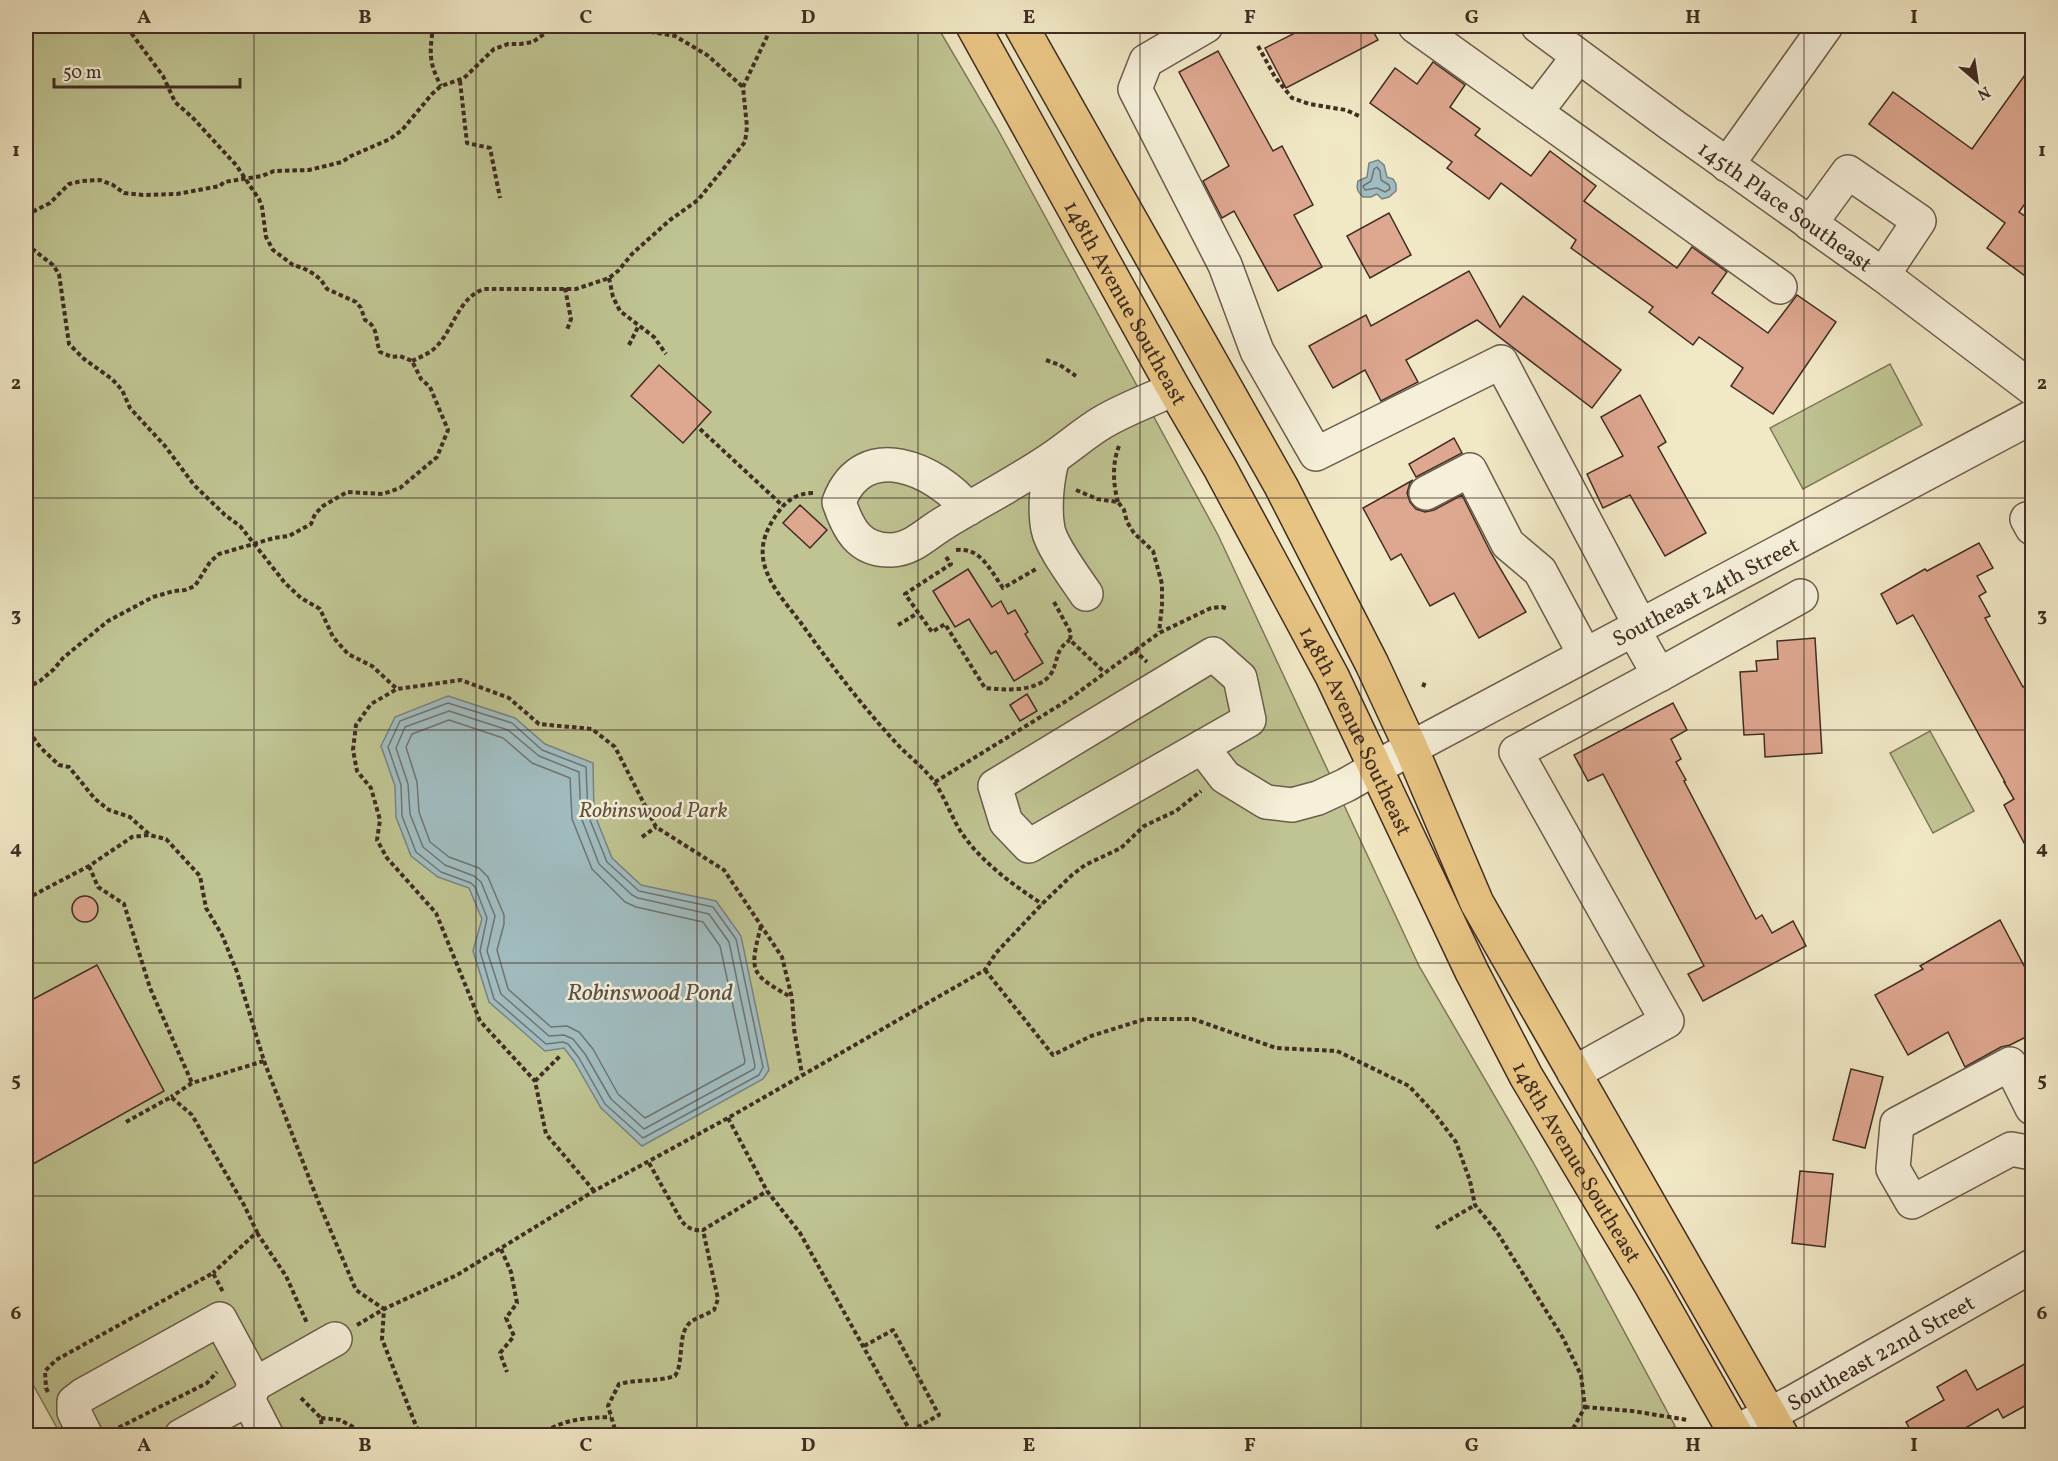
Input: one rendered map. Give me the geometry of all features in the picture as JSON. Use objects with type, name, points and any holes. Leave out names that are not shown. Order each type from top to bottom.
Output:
[{"type":"main road","name":"148th Avenue Southeast","points":[[972,26],[1173,389],[1220,468],[1332,676],[1472,972],[1526,1077],[1645,1275],[1733,1434]]},
{"type":"main road","name":"148th Avenue Southeast","points":[[1021,26],[1281,486],[1372,664],[1411,748],[1477,903],[1776,1424]]},
{"type":"street","points":[[1206,26],[1146,61],[1135,89],[1225,265],[1257,351],[1316,454],[1501,362],[1637,627],[1659,675]]},
{"type":"street","points":[[1415,26],[1780,287]]},
{"type":"street","points":[[1727,165],[1826,26]]},
{"type":"street","name":"145th Place Southeast","points":[[1544,27],[1578,57],[1883,275],[2032,388]]},
{"type":"street","points":[[1536,112],[1578,57]]},
{"type":"street","points":[[1810,224],[1848,172],[1919,221],[1883,275]]},
{"type":"street","points":[[1218,374],[1257,351]]},
{"type":"street","points":[[968,509],[951,491],[937,481],[921,472],[894,464],[876,466],[857,475],[846,488],[839,502],[850,531],[869,545],[888,550],[909,546],[968,509],[1050,468],[1102,422],[1173,389]]},
{"type":"street","name":"Southeast 24th Street","points":[[1202,747],[1225,777],[1266,802],[1292,805],[1318,798],[2032,417]]},
{"type":"street","points":[[1050,468],[1048,530],[1062,558],[1086,594]]},
{"type":"street","points":[[1426,493],[1470,470],[1508,544],[1540,571],[1585,655]]},
{"type":"street","points":[[1574,1073],[1667,1021],[1516,752],[1801,596]]},
{"type":"street","points":[[1213,654],[1240,678],[1249,720],[1202,747],[1029,846],[1006,822],[995,786],[1213,654]]},
{"type":"street","points":[[2032,1108],[2010,1065],[1898,1124],[1893,1169],[1912,1202],[2011,1149],[2032,1153]]},
{"type":"street","name":"Southeast 22nd Street","points":[[1733,1434],[1776,1424],[1795,1401],[2032,1266]]},
{"type":"street","points":[[86,1436],[74,1413],[74,1402],[82,1395],[220,1319],[252,1392],[267,1436]]},
{"type":"street","points":[[181,1436],[252,1392],[321,1331]]},
{"type":"path","points":[[26,688],[40,681],[63,658],[108,621],[153,597],[174,591],[185,591],[195,586],[210,562],[219,554],[233,548],[289,536],[311,525],[315,514],[323,506],[347,492],[383,494],[400,488],[437,457],[448,430],[430,387],[421,379],[412,361],[380,352],[376,343],[377,330],[365,320],[356,302],[327,289],[314,274],[293,266],[273,250],[266,237],[259,199],[236,165],[175,102],[163,76],[126,26]]},
{"type":"path","points":[[433,26],[430,49],[431,68],[441,86]]},
{"type":"path","points":[[26,215],[50,202],[69,184],[82,181],[100,180],[112,184],[124,193],[177,194],[220,186],[224,182],[262,176],[274,171],[309,170],[342,162],[390,139],[402,130],[426,100],[441,86],[460,81],[494,49],[508,44],[533,42],[552,26]]},
{"type":"path","points":[[583,26],[640,30],[675,36],[707,55],[743,87]]},
{"type":"path","points":[[412,361],[430,352],[439,344],[451,322],[470,296],[477,291],[484,289],[576,289],[609,278],[670,220],[698,200],[745,142],[747,127],[743,87],[772,26]]},
{"type":"path","points":[[1258,46],[1275,77],[1292,98],[1309,104],[1346,110],[1359,116]]},
{"type":"path","points":[[460,81],[467,143],[490,148],[500,198]]},
{"type":"path","points":[[26,244],[53,265],[59,274],[69,344],[84,359],[112,379],[122,390],[130,408],[143,420],[194,485],[240,526],[253,545],[301,598],[320,609],[333,637],[348,654],[372,666],[396,689]]},
{"type":"path","points":[[609,278],[613,297],[620,311],[654,337],[666,354]]},
{"type":"path","points":[[565,288],[571,319],[567,330]]},
{"type":"path","points":[[629,345],[638,327]]},
{"type":"path","points":[[1046,360],[1060,365],[1076,376]]},
{"type":"path","points":[[700,429],[783,506]]},
{"type":"path","points":[[1119,446],[1115,455],[1114,470],[1118,502],[1134,532],[1153,551],[1162,584],[1159,633]]},
{"type":"path","points":[[1050,468],[1097,499],[1118,502]]},
{"type":"path","points":[[839,502],[824,495],[808,493],[796,496],[783,506],[762,541],[763,561],[771,582],[844,682],[902,750],[935,782],[961,832],[987,862],[1042,904]]},
{"type":"path","points":[[1041,577],[1035,568],[1003,588],[979,555],[967,550],[956,550],[945,557],[951,564],[906,594],[932,632],[945,624],[985,688],[1015,690],[1044,681],[1052,671],[1059,650],[1070,640],[1071,633],[1051,596]]},
{"type":"path","points":[[935,782],[1068,700],[1159,633],[1211,608],[1228,609]]},
{"type":"path","points":[[898,625],[918,613]]},
{"type":"path","points":[[1070,640],[1104,672]]},
{"type":"path","points":[[1134,650],[1144,660]]},
{"type":"path","points":[[594,1191],[546,1134],[535,1081],[480,1021],[436,913],[387,858],[377,840],[380,819],[371,788],[357,771],[353,750],[356,725],[371,704],[396,689],[461,680],[509,698],[539,724],[592,729],[615,747],[656,827],[724,870],[782,957],[792,998],[794,1029],[802,1074]]},
{"type":"path","points":[[26,724],[44,751],[59,765],[69,768],[95,799],[109,810],[130,817],[149,835]]},
{"type":"path","points":[[171,1097],[192,1115],[257,1232],[321,1331],[384,1309],[457,1275],[594,1191],[649,1163],[985,970],[996,953],[1072,875],[1085,865],[1121,848],[1144,826],[1176,811],[1204,789]]},
{"type":"path","points":[[642,837],[656,827]]},
{"type":"path","points":[[26,898],[89,866],[132,837],[149,835],[166,839],[200,876],[206,908],[222,935],[237,972],[264,1061],[318,1201],[356,1290],[384,1309]]},
{"type":"path","points":[[89,866],[98,887],[124,904],[150,988],[192,1083]]},
{"type":"path","points":[[761,926],[752,960],[758,974],[770,985],[792,998]]},
{"type":"path","points":[[985,970],[1053,1055],[1091,1036],[1145,1019],[1193,1019],[1276,1048],[1337,1051],[1409,1086],[1435,1114],[1456,1142],[1470,1181],[1475,1205],[1497,1232],[1563,1338],[1581,1375],[1585,1407],[1569,1436]]},
{"type":"path","points":[[535,1081],[560,1056]]},
{"type":"path","points":[[126,1122],[192,1083],[264,1061]]},
{"type":"path","points":[[728,1118],[767,1191],[800,1233],[912,1433],[939,1415],[893,1330],[864,1346]]},
{"type":"path","points":[[649,1163],[682,1223],[690,1229],[703,1230],[767,1191]]},
{"type":"path","points":[[1436,1228],[1475,1205]]},
{"type":"path","points":[[617,1436],[608,1406],[620,1384],[631,1381],[665,1380],[675,1376],[680,1368],[684,1333],[691,1322],[714,1310],[718,1299],[703,1230]]},
{"type":"path","points":[[213,1273],[257,1232]]},
{"type":"path","points":[[501,1249],[511,1272],[517,1303],[506,1318],[514,1336],[500,1353],[507,1372]]},
{"type":"path","points":[[384,1309],[382,1339],[420,1436]]},
{"type":"path","points":[[105,1436],[207,1383],[219,1371]]},
{"type":"path","points":[[301,1398],[321,1418],[340,1420],[370,1436]]},
{"type":"path","points":[[1585,1407],[1632,1411],[1687,1421]]},
{"type":"path","points":[[539,1436],[552,1425],[586,1418],[611,1417]]},
{"type":"path","points":[[321,1418],[322,1436]]},
{"type":"green space","name":"Robinswood Park","points":[[26,26],[937,26],[997,128],[1218,535],[1419,966],[1533,1162],[1675,1426],[1660,1436],[279,1436],[259,1401],[196,1435],[61,1435],[26,1372]]},
{"type":"green space","points":[[1890,364],[1922,425],[1803,489],[1770,428]]},
{"type":"green space","points":[[1930,731],[1974,811],[1933,833],[1890,753]]},
{"type":"water","points":[[1378,160],[1384,165],[1387,177],[1393,179],[1396,184],[1396,191],[1382,199],[1377,194],[1363,197],[1357,189],[1358,181],[1367,177],[1369,163]]},
{"type":"water","name":"Robinswood Pond","points":[[448,696],[515,718],[545,744],[593,763],[594,813],[612,858],[641,885],[716,901],[741,936],[769,1070],[763,1079],[642,1146],[601,1108],[564,1048],[545,1051],[489,1002],[473,951],[482,919],[469,888],[438,877],[411,856],[396,817],[395,786],[381,746],[395,717]]},
{"type":"building","points":[[1309,26],[1370,26],[1378,40],[1286,88],[1265,48]]},
{"type":"building","points":[[1218,51],[1273,151],[1282,146],[1313,205],[1294,215],[1322,267],[1278,291],[1234,211],[1222,218],[1203,181],[1229,166],[1179,72]]},
{"type":"building","points":[[1433,62],[1465,85],[1450,107],[1480,129],[1475,135],[1531,176],[1550,151],[1596,186],[1584,201],[1677,268],[1692,247],[1727,272],[1712,293],[1768,333],[1797,295],[1836,322],[1773,414],[1731,386],[1743,368],[1699,337],[1693,345],[1649,312],[1653,307],[1571,248],[1576,240],[1501,183],[1489,199],[1447,168],[1452,162],[1370,103],[1395,68],[1417,84]]},
{"type":"building","points":[[2032,65],[2032,194],[2019,212],[2032,221],[2032,281],[1987,248],[2005,223],[1869,124],[1893,92],[1972,149]]},
{"type":"building","points":[[1389,213],[1411,255],[1370,278],[1347,236]]},
{"type":"building","points":[[1469,271],[1500,327],[1523,296],[1621,370],[1592,408],[1477,320],[1406,360],[1418,382],[1381,401],[1365,370],[1333,388],[1309,346],[1366,315],[1371,326]]},
{"type":"building","points":[[659,365],[711,412],[683,443],[631,396]]},
{"type":"building","points":[[1640,395],[1666,442],[1658,447],[1706,533],[1665,556],[1630,495],[1603,508],[1587,474],[1623,456],[1601,417]]},
{"type":"building","points":[[1454,438],[1462,453],[1416,477],[1409,464]]},
{"type":"building","points":[[1413,480],[1407,493],[1410,502],[1416,509],[1425,512],[1434,510],[1462,495],[1491,553],[1526,612],[1479,638],[1454,593],[1430,606],[1401,554],[1391,560],[1363,508]]},
{"type":"building","points":[[800,505],[827,530],[810,548],[783,523]]},
{"type":"building","points":[[1979,543],[1993,568],[1977,576],[1986,592],[1979,596],[1990,616],[1985,618],[2023,687],[2032,682],[2032,858],[2004,805],[2014,799],[1913,615],[1897,624],[1881,594],[1925,569],[1927,571]]},
{"type":"building","points":[[968,569],[992,607],[1001,601],[1008,614],[1015,610],[1028,632],[1025,634],[1043,663],[1014,681],[996,651],[991,654],[969,619],[955,627],[933,591]]},
{"type":"building","points":[[1815,638],[1822,753],[1765,757],[1764,734],[1744,735],[1740,672],[1757,671],[1756,661],[1778,659],[1777,641]]},
{"type":"building","points":[[1027,694],[1037,711],[1020,721],[1010,705]]},
{"type":"building","points":[[1673,703],[1687,730],[1671,739],[1681,759],[1676,762],[1756,919],[1762,915],[1772,933],[1793,921],[1806,946],[1703,1001],[1688,974],[1704,966],[1603,774],[1588,781],[1574,755]]},
{"type":"building","points":[[85,896],[94,900],[98,909],[94,918],[85,922],[76,918],[72,909],[76,900]]},
{"type":"building","points":[[2000,920],[2032,981],[2032,1034],[2001,1047],[1965,1067],[1948,1032],[1908,1055],[1875,995],[1923,969],[1920,966]]},
{"type":"building","points":[[97,965],[164,1091],[26,1168],[26,1003]]},
{"type":"building","points":[[1851,1069],[1883,1077],[1865,1148],[1833,1140]]},
{"type":"building","points":[[1800,1171],[1833,1174],[1825,1247],[1792,1243]]},
{"type":"building","points":[[2032,1360],[2032,1402],[2003,1418],[1998,1409],[1952,1436],[1914,1436],[1906,1422],[1944,1400],[1937,1387],[1966,1370],[1977,1390]]}]
